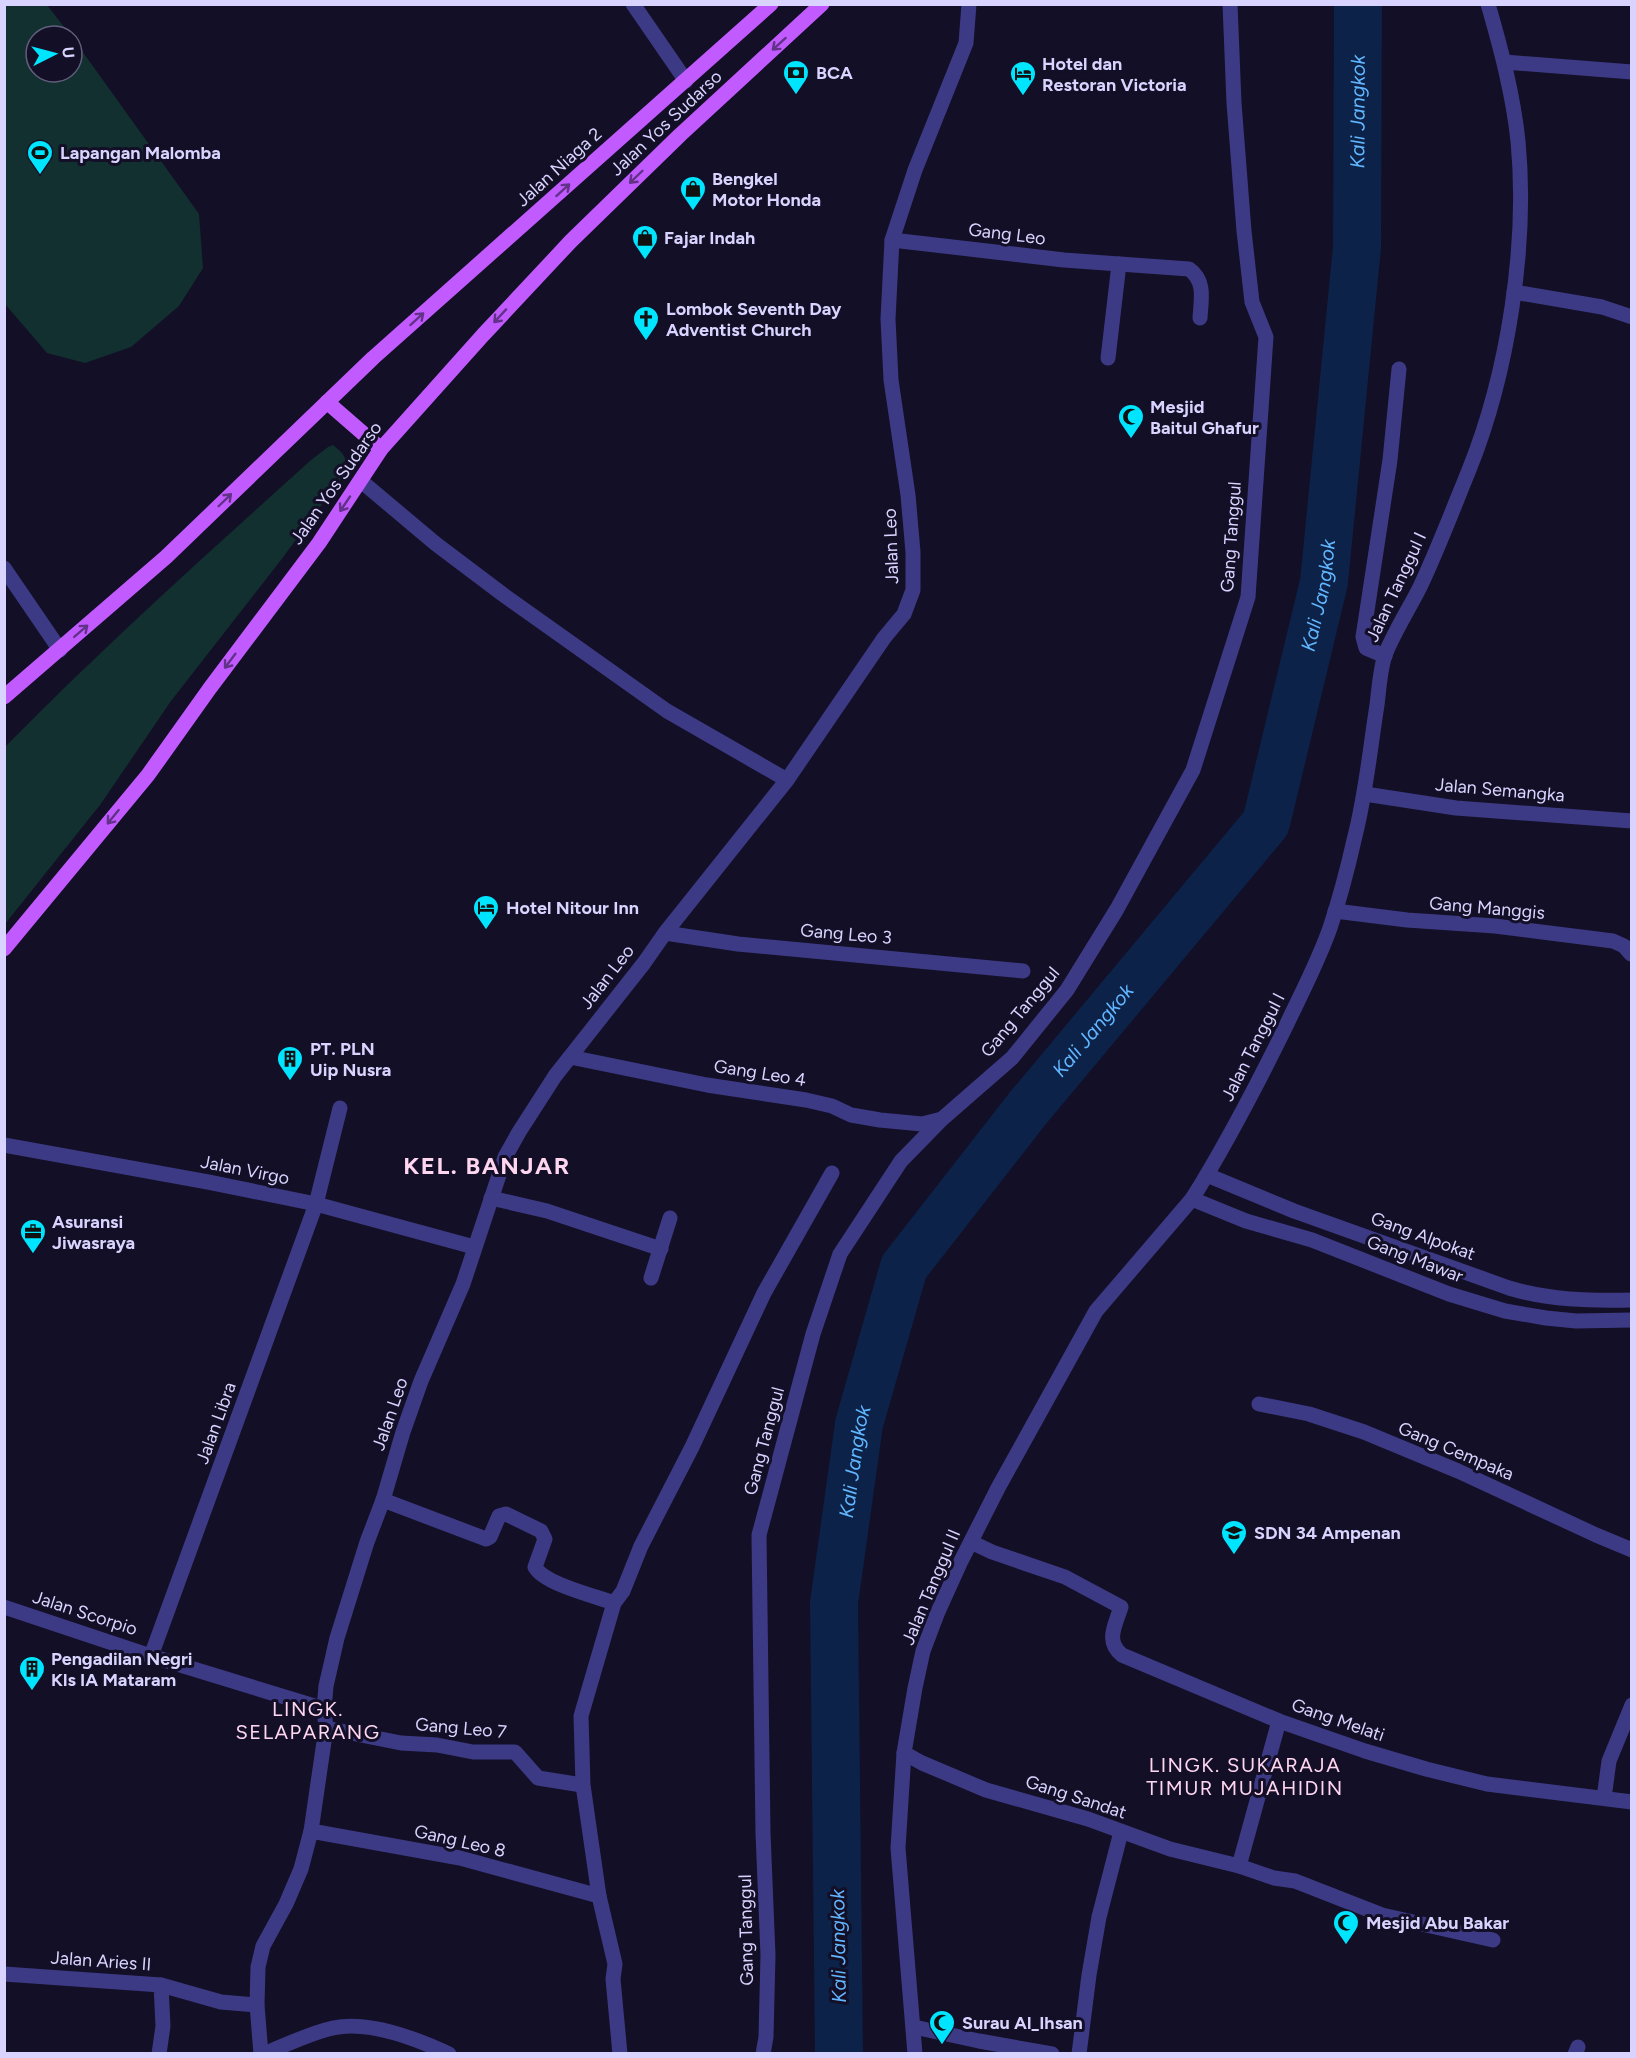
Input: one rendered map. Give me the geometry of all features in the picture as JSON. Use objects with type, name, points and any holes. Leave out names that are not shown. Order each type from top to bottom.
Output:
[{"type":"main road","name":"Jalan Niaga 2","points":[[327,402],[373,358],[771,4]]},
{"type":"main road","name":"Jalan Yos Sudarso","points":[[4,949],[148,775],[319,543],[381,449],[571,241],[680,135],[822,4]]},
{"type":"main road","points":[[4,697],[166,557],[327,402],[381,449]]},
{"type":"street","points":[[633,4],[686,81]]},
{"type":"street","name":"Jalan Leo","points":[[262,2054],[258,1967],[263,1946],[286,1904],[301,1869],[311,1831],[326,1728],[324,1710],[326,1686],[337,1638],[367,1542],[383,1500],[406,1422],[463,1284],[505,1157],[519,1132],[570,1057],[787,780],[884,638],[904,614],[913,590],[913,552],[908,495],[891,380],[888,319],[892,240],[915,170],[966,43],[969,4]]},
{"type":"street","name":"Gang Tanggul","points":[[763,2054],[768,1955],[763,1833],[759,1535],[813,1334],[840,1254],[901,1161],[942,1119],[1012,1058],[1067,990],[1117,909],[1193,771],[1248,597],[1266,337],[1252,302],[1244,231],[1234,103],[1230,4]]},
{"type":"street","name":"Jalan Tanggul I","points":[[1194,1196],[1266,1067],[1314,968],[1335,911],[1365,794],[1367,762],[1385,656],[1430,565],[1470,469],[1488,416],[1501,363],[1514,292],[1520,196],[1518,153],[1505,62],[1488,4]]},
{"type":"street","points":[[1505,62],[1632,72]]},
{"type":"street","name":"Gang Leo","points":[[892,240],[1064,260],[1189,269],[1202,286],[1200,318]]},
{"type":"street","points":[[1108,358],[1119,264]]},
{"type":"street","points":[[1514,292],[1602,307],[1632,317]]},
{"type":"street","points":[[1385,656],[1366,648],[1363,637],[1390,460],[1398,369]]},
{"type":"street","points":[[361,480],[436,544],[667,711],[787,780]]},
{"type":"street","points":[[4,568],[60,650]]},
{"type":"street","name":"Jalan Semangka","points":[[1365,794],[1456,808],[1632,821]]},
{"type":"street","name":"Gang Manggis","points":[[1335,911],[1407,920],[1496,926],[1612,942],[1624,946],[1631,954]]},
{"type":"street","name":"Gang Leo 3","points":[[665,933],[738,944],[1023,971]]},
{"type":"street","name":"Gang Leo 4","points":[[570,1057],[706,1085],[806,1100],[832,1106],[851,1115],[908,1124],[922,1124],[942,1119]]},
{"type":"street","name":"Jalan Libra","points":[[151,1656],[316,1204],[340,1108]]},
{"type":"street","name":"Jalan Virgo","points":[[4,1146],[208,1182],[316,1204],[474,1247]]},
{"type":"street","points":[[620,2054],[613,1979],[615,1964],[599,1896],[583,1785],[580,1716],[614,1603],[623,1591],[641,1546],[692,1447],[764,1293],[832,1173]]},
{"type":"street","name":"Gang Alpokat","points":[[1206,1177],[1294,1211],[1407,1263],[1507,1299],[1531,1294],[1592,1301],[1632,1300]]},
{"type":"street","name":"Gang Mawar","points":[[1194,1196],[1246,1221],[1407,1263],[1449,1294],[1507,1299],[1546,1318],[1576,1321],[1632,1320]]},
{"type":"street","name":"Jalan Tanggul II","points":[[915,2054],[898,1848],[904,1753],[923,1651],[937,1614],[998,1488],[1096,1311],[1194,1196]]},
{"type":"street","points":[[491,1197],[547,1211],[662,1249]]},
{"type":"street","points":[[651,1278],[670,1218]]},
{"type":"street","name":"Gang Cempaka","points":[[1259,1404],[1309,1414],[1364,1432],[1458,1471],[1632,1550]]},
{"type":"street","points":[[383,1500],[486,1539],[490,1537],[499,1516],[506,1514],[541,1531],[544,1535],[545,1539],[535,1567],[540,1574],[614,1603]]},
{"type":"street","name":"Gang Melati","points":[[971,1542],[992,1552],[1065,1577],[1121,1607],[1112,1638],[1114,1649],[1122,1656],[1279,1721],[1365,1751],[1477,1782],[1632,1802]]},
{"type":"street","name":"Jalan Scorpio","points":[[4,1607],[324,1710]]},
{"type":"street","points":[[1604,1798],[1609,1761],[1632,1705]]},
{"type":"street","points":[[1239,1866],[1279,1721]]},
{"type":"street","name":"Gang Leo 7","points":[[326,1728],[401,1743],[437,1745],[473,1752],[515,1752],[538,1778],[582,1785]]},
{"type":"street","name":"Gang Sandat","points":[[904,1753],[986,1790],[1088,1819],[1170,1849],[1239,1866],[1274,1878],[1295,1881],[1382,1915],[1493,1940]]},
{"type":"street","name":"Gang Leo 8","points":[[311,1831],[460,1858],[599,1896]]},
{"type":"street","points":[[1079,2054],[1099,1917],[1121,1832]]},
{"type":"street","name":"Jalan Aries II","points":[[4,1974],[161,1985],[163,2026],[159,2054]]},
{"type":"street","points":[[161,1985],[221,2002],[258,2006]]},
{"type":"street","points":[[262,2054],[281,2050],[334,2028],[369,2027],[406,2037],[449,2054]]},
{"type":"street","points":[[914,2027],[1052,2054]]},
{"type":"green space","points":[[4,5],[47,5],[62,24],[24,24],[24,84],[84,84],[84,54],[199,214],[203,268],[179,306],[131,347],[85,363],[47,353],[5,304]]},
{"type":"green space","points":[[333,445],[344,457],[346,472],[171,701],[100,805],[5,924],[5,747],[156,601],[311,460]]},
{"type":"waterway","name":"Kali Jangkok","points":[[839,2054],[834,1603],[859,1424],[904,1267],[1028,1108],[1266,823],[1324,582],[1357,247],[1358,4]]},
{"type":"place","name":"BCA","points":[[796,96]]},
{"type":"place","name":"Hotel dan Restoran Victoria","points":[[1023,97]]},
{"type":"place","name":"Lapangan Malomba","points":[[40,176]]},
{"type":"place","name":"Bengkel Motor Honda","points":[[693,212]]},
{"type":"place","name":"Fajar Indah","points":[[645,261]]},
{"type":"place","name":"Lombok Seventh Day Adventist Church","points":[[646,342]]},
{"type":"place","name":"Mesjid Baitul Ghafur","points":[[1131,440]]},
{"type":"place","name":"Hotel Nitour Inn","points":[[486,931]]},
{"type":"place","name":"PT. PLN Uip Nusra","points":[[290,1082]]},
{"type":"place","name":"Asuransi Jiwasraya","points":[[33,1255]]},
{"type":"place","name":"SDN 34 Ampenan","points":[[1234,1556]]},
{"type":"place","name":"Pengadilan Negri Kls IA Mataram","points":[[32,1692]]},
{"type":"place","name":"Mesjid Abu Bakar","points":[[1346,1946]]},
{"type":"place","name":"Surau Al_Ihsan","points":[[942,2046]]},
{"type":"district","name":"KEL. BANJAR","points":[[487,1165]]},
{"type":"district","name":"LINGK. SELAPARANG","points":[[308,1720]]},
{"type":"district","name":"LINGK. SUKARAJA TIMUR MUJAHIDIN","points":[[1245,1776]]}]
